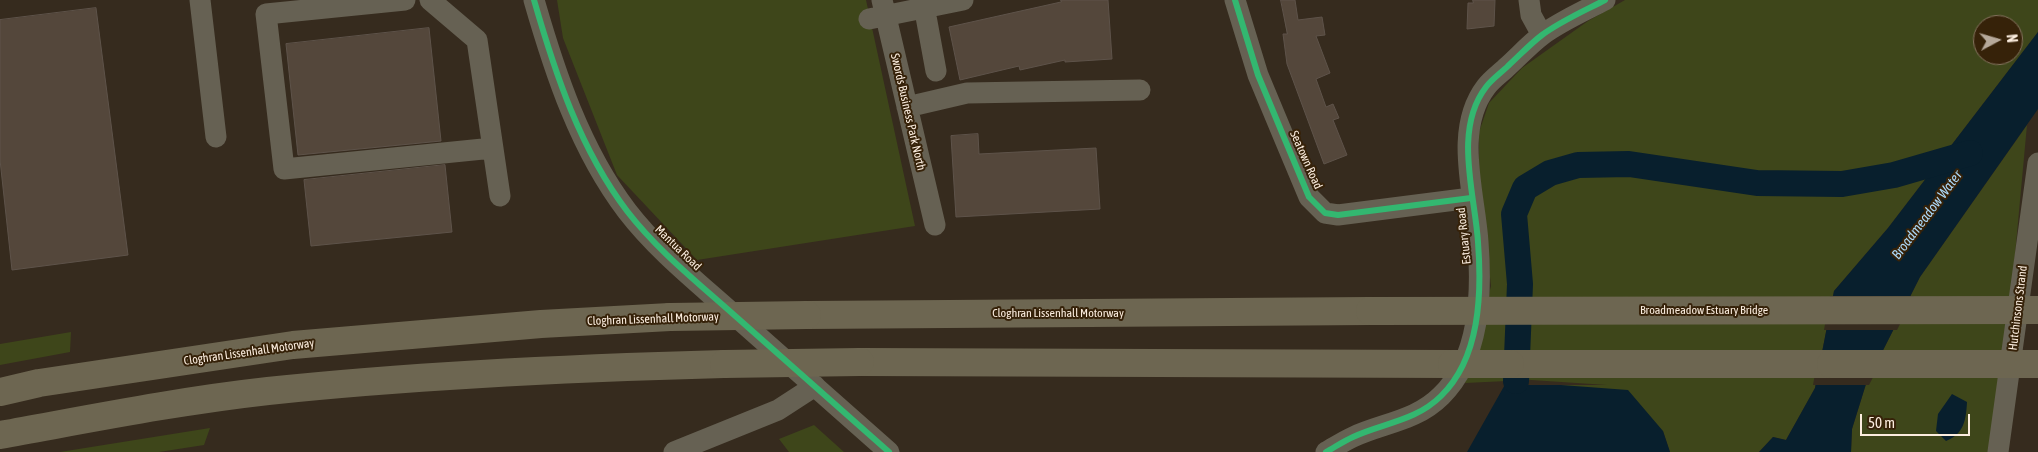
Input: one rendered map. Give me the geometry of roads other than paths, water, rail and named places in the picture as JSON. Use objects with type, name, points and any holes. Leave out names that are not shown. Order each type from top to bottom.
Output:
[{"type":"highway","name":"Broadmeadow Estuary Bridge","points":[[1370,311],[2038,310]]},
{"type":"highway","name":"Cloghran Lissenhall Motorway","points":[[0,392],[38,383],[293,345],[541,324],[670,317],[1370,311]]},
{"type":"highway","points":[[0,435],[104,416],[266,392],[422,377],[569,368],[860,362],[2038,364]]},
{"type":"street","points":[[200,0],[216,137]]},
{"type":"street","points":[[405,0],[369,1],[266,14],[284,169],[493,148]]},
{"type":"street","points":[[430,0],[477,40],[500,196]]},
{"type":"street","name":"Mantua Road","points":[[534,0],[549,52],[579,128],[627,210],[665,253],[889,452]]},
{"type":"street","points":[[879,12],[924,4],[963,0]]},
{"type":"street","name":"Seatown Road","points":[[1235,0],[1258,75],[1286,144],[1309,197],[1325,213],[1338,214],[1471,198]]},
{"type":"street","points":[[1529,0],[1531,15],[1542,35]]},
{"type":"street","name":"Estuary Road","points":[[1326,452],[1353,437],[1400,422],[1422,411],[1442,395],[1465,365],[1474,328],[1479,273],[1478,242],[1471,198],[1469,136],[1475,108],[1486,87],[1542,35],[1605,0]]},
{"type":"street","points":[[924,4],[936,71]]},
{"type":"street","name":"Swords Business Park North","points":[[879,12],[907,107],[935,225]]},
{"type":"street","points":[[907,107],[967,93],[1140,90]]},
{"type":"street","name":"Hutchinsons Strand","points":[[1998,452],[2038,163]]},
{"type":"street","points":[[674,452],[821,392]]},
{"type":"street","points":[[706,452],[795,416],[821,392]]},
{"type":"water","name":"Broadmeadow Water","points":[[2038,32],[2038,109],[1920,277],[1866,384],[1852,429],[1851,452],[1759,452],[1773,437],[1786,440],[1815,388],[1834,291],[1888,228],[2013,65],[2023,65],[2023,52]]},
{"type":"water","points":[[1507,381],[1628,390],[1663,431],[1670,452],[1467,452]]},
{"type":"water","points":[[1952,394],[1967,402],[1966,415],[1963,426],[1957,434],[1946,441],[1936,431],[1938,414]]},
{"type":"waterway","points":[[1516,381],[1520,284],[1514,214],[1525,188],[1550,173],[1578,165],[1629,164],[1757,183],[1842,184],[1894,175],[1970,153]]}]
